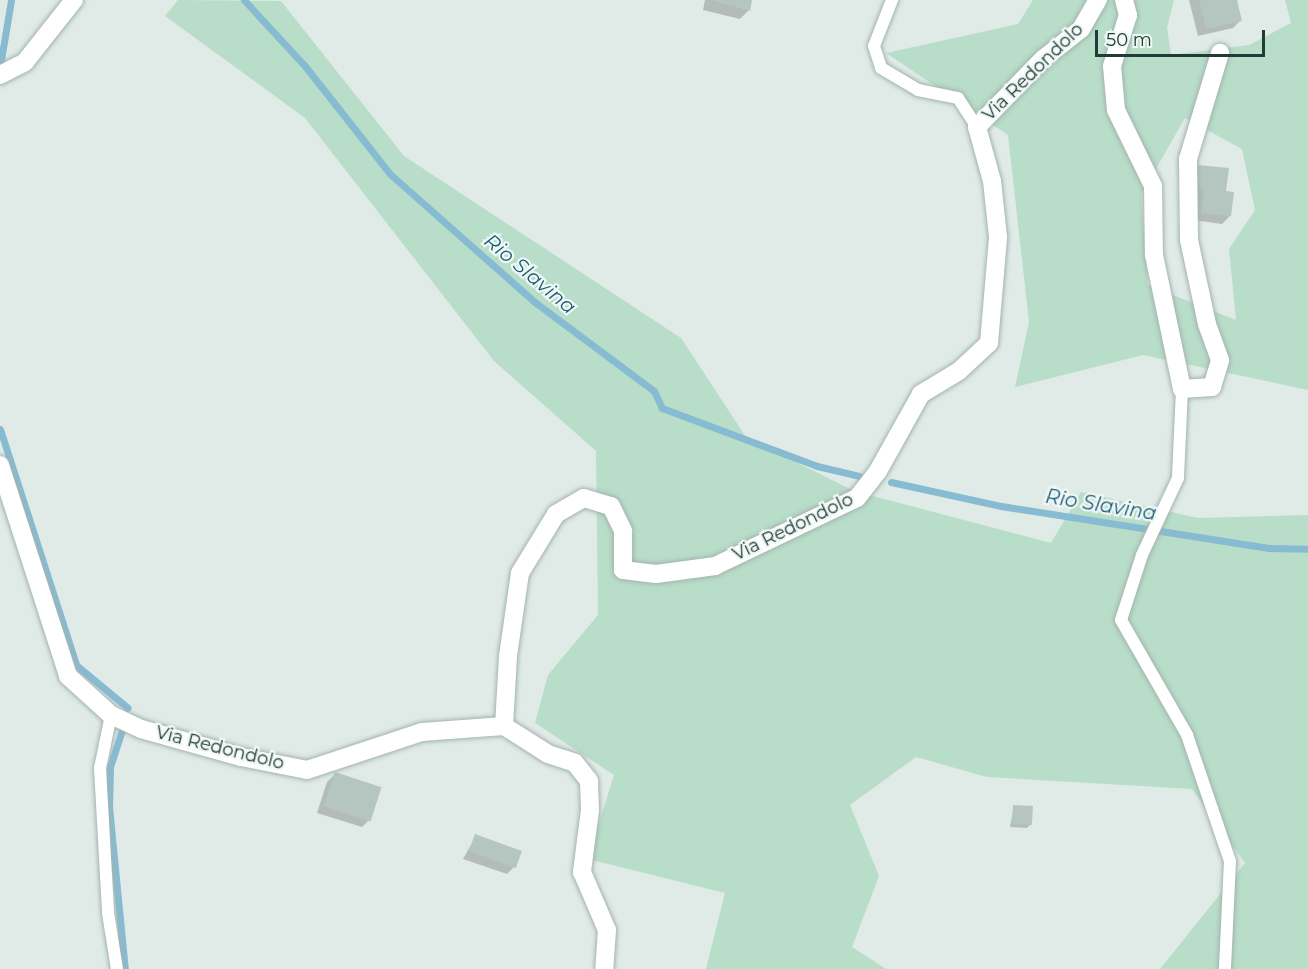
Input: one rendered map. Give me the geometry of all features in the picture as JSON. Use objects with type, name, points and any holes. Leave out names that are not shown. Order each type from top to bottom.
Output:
[{"type":"street","points":[[0,75],[25,62],[74,0]]},
{"type":"street","name":"Via Redondolo","points":[[0,465],[68,676],[111,715],[141,729],[241,757],[307,770],[422,732],[504,726],[508,656],[520,573],[556,514],[584,498],[611,506],[623,531],[623,570],[656,574],[715,566],[857,498],[878,471],[921,394],[960,371],[989,343],[998,237],[992,181],[977,126],[1043,59],[1081,29],[1098,0]]},
{"type":"street","points":[[1124,0],[1128,15],[1112,66],[1116,110],[1153,186],[1154,255],[1182,389],[1212,387],[1220,360],[1207,324],[1189,240],[1188,159],[1220,53]]},
{"type":"street","points":[[504,726],[548,754],[575,763],[589,781],[590,810],[582,872],[607,930],[604,969]]},
{"type":"lane","points":[[892,0],[874,46],[881,68],[918,90],[958,98],[977,126]]},
{"type":"lane","points":[[1182,389],[1178,478],[1142,555],[1121,620],[1187,735],[1230,861],[1225,969]]},
{"type":"lane","points":[[111,715],[100,768],[108,913],[117,969]]},
{"type":"green space","points":[[178,0],[281,1],[404,156],[681,338],[746,437],[854,491],[1051,543],[1081,492],[1198,518],[1308,515],[1308,969],[1160,969],[1245,863],[1192,789],[987,777],[916,757],[850,805],[879,876],[852,947],[886,969],[706,969],[725,893],[588,859],[614,775],[535,723],[548,675],[598,615],[596,451],[494,361],[305,118],[165,16]]},
{"type":"green space","points":[[1033,0],[1174,0],[1167,28],[1171,55],[1249,45],[1291,23],[1285,0],[1308,0],[1308,390],[1143,355],[1015,387],[1029,322],[1008,135],[886,53],[1018,24]],"holes":[[[1185,118],[1242,149],[1255,210],[1229,249],[1236,320],[1148,285],[1141,195]]]},
{"type":"building","points":[[711,0],[752,0],[750,11]]},
{"type":"building","points":[[1199,0],[1237,0],[1242,21],[1206,29]]},
{"type":"building","points":[[1198,165],[1229,168],[1226,191],[1234,192],[1231,216],[1201,213],[1204,189],[1195,187]]},
{"type":"building","points":[[335,772],[382,787],[370,821],[324,806]]},
{"type":"building","points":[[1013,805],[1033,806],[1032,825],[1012,824]]},
{"type":"building","points":[[475,834],[522,851],[516,868],[469,851]]},
{"type":"waterway","points":[[0,66],[11,0]]},
{"type":"waterway","name":"Rio Slavina","points":[[244,0],[305,66],[390,174],[536,303],[654,391],[662,408],[817,466],[859,476]]},
{"type":"waterway","points":[[0,429],[76,665],[128,708]]},
{"type":"waterway","name":"Rio Slavina","points":[[891,482],[1001,506],[1269,548],[1308,549]]},
{"type":"waterway","points":[[122,730],[110,767],[109,807],[125,969]]}]
